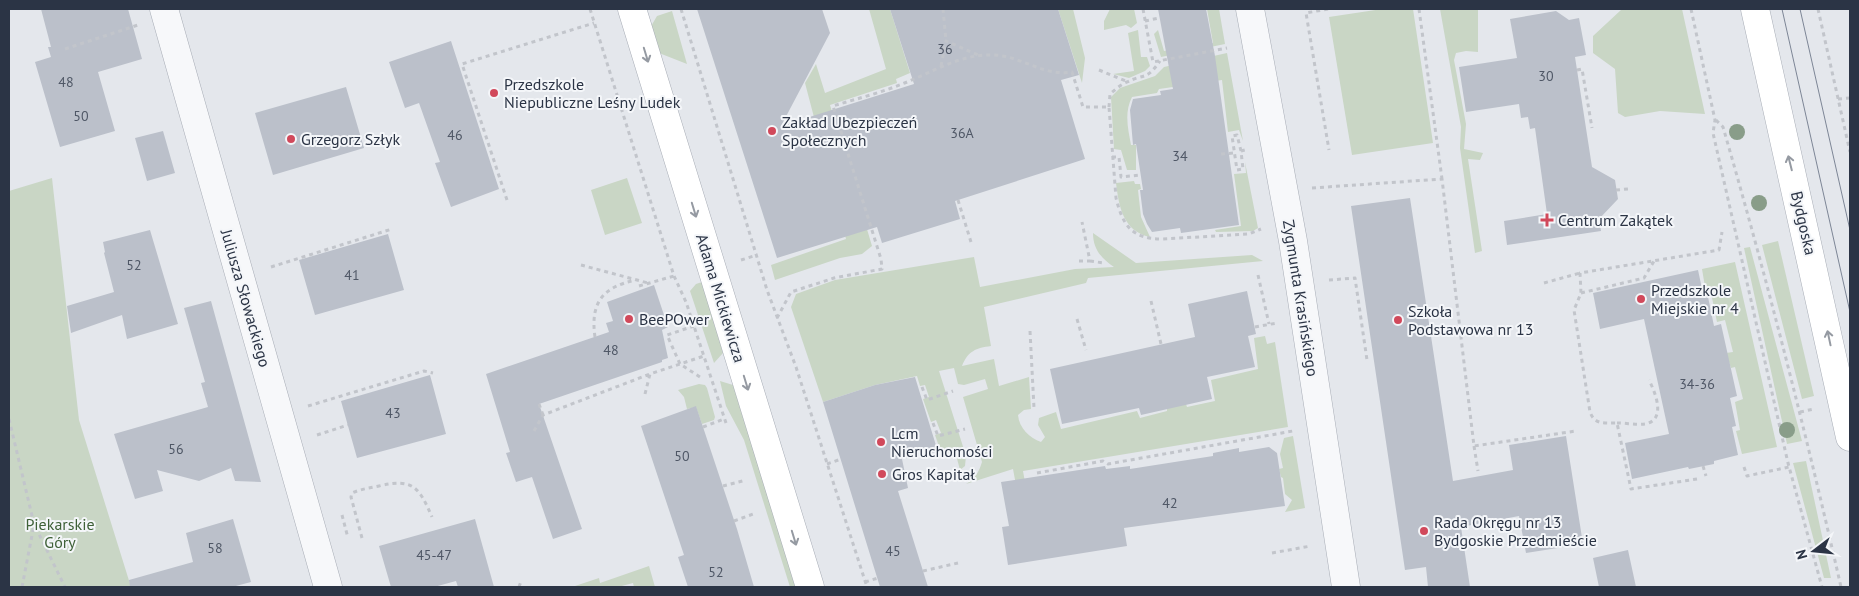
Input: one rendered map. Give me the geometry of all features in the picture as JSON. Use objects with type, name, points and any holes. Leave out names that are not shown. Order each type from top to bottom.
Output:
[{"type":"street","name":"Juliusza Słowackiego","points":[[164,9],[328,587]]},
{"type":"street","name":"Adama Mickiewicza","points":[[632,9],[810,587]]},
{"type":"street","name":"Zygmunta Krasińskiego","points":[[1250,9],[1293,241],[1346,587]]},
{"type":"street","name":"Bydgoska","points":[[1755,9],[1844,376],[1850,437]]},
{"type":"path","points":[[590,9],[674,276],[694,326],[712,382]]},
{"type":"path","points":[[681,9],[777,318],[796,367],[867,587]]},
{"type":"path","points":[[941,66],[946,41],[943,9]]},
{"type":"path","points":[[1143,9],[1153,62],[1226,48]]},
{"type":"path","points":[[1328,9],[1306,11],[1329,150]]},
{"type":"path","points":[[1419,9],[1478,471]]},
{"type":"path","points":[[1691,9],[1715,120],[1715,142],[1789,467],[1822,587]]},
{"type":"path","points":[[1818,9],[1850,152]]},
{"type":"path","points":[[1145,21],[1159,18]]},
{"type":"path","points":[[507,200],[462,64],[594,23]]},
{"type":"path","points":[[65,49],[139,25]]},
{"type":"path","points":[[946,41],[978,55]]},
{"type":"path","points":[[777,318],[791,292],[834,278],[882,269],[881,259],[833,106],[903,84],[941,66],[978,55],[994,54],[1059,75],[1072,72],[1083,107],[1109,107]]},
{"type":"path","points":[[1160,60],[1152,72],[1143,78],[1127,81],[1110,94],[1113,181],[1119,210],[1131,231],[1140,237],[1163,239],[1248,234],[1265,228]]},
{"type":"path","points":[[1577,70],[1582,69],[1592,128]]},
{"type":"path","points":[[1099,70],[1127,81]]},
{"type":"path","points":[[1838,99],[1850,98]]},
{"type":"path","points":[[1715,120],[1723,127],[1800,412],[1841,587]]},
{"type":"path","points":[[1237,135],[1240,151],[1243,169],[1237,170],[1232,136],[1237,135]]},
{"type":"path","points":[[1240,151],[1251,149]]},
{"type":"path","points":[[1221,154],[1234,153]]},
{"type":"path","points":[[1112,157],[1118,157],[1121,177],[1141,175]]},
{"type":"path","points":[[1304,189],[1442,179]]},
{"type":"path","points":[[1616,190],[1628,189]]},
{"type":"path","points":[[958,200],[971,242]]},
{"type":"path","points":[[1082,222],[1090,261]]},
{"type":"path","points":[[271,267],[392,229]]},
{"type":"path","points":[[1544,283],[1580,273],[1719,250],[1722,232]]},
{"type":"path","points":[[1079,261],[1104,263]]},
{"type":"path","points":[[1582,293],[1644,278],[1654,261]]},
{"type":"path","points":[[581,265],[648,283]]},
{"type":"path","points":[[1580,273],[1582,293],[1574,310],[1590,412],[1593,420],[1600,423],[1645,424],[1653,421],[1658,411],[1655,393],[1649,380]]},
{"type":"path","points":[[1258,275],[1269,324]]},
{"type":"path","points":[[639,286],[674,276]]},
{"type":"path","points":[[1321,280],[1355,278],[1367,360]]},
{"type":"path","points":[[596,337],[594,311],[608,290],[636,280]]},
{"type":"path","points":[[1151,301],[1161,344]]},
{"type":"path","points":[[1077,319],[1086,350]]},
{"type":"path","points":[[1255,328],[1281,322]]},
{"type":"path","points":[[694,326],[665,336],[680,364],[700,377]]},
{"type":"path","points":[[1030,331],[1034,408]]},
{"type":"path","points":[[534,431],[543,415],[650,374],[704,356]]},
{"type":"path","points":[[279,414],[424,371],[433,373]]},
{"type":"path","points":[[645,394],[650,374]]},
{"type":"path","points":[[922,387],[927,400],[953,391]]},
{"type":"path","points":[[539,404],[543,415]]},
{"type":"path","points":[[1800,412],[1814,410]]},
{"type":"path","points":[[9,419],[34,524],[65,587]]},
{"type":"path","points":[[703,427],[724,419]]},
{"type":"path","points":[[1617,422],[1630,489],[1697,479]]},
{"type":"path","points":[[933,423],[938,436],[965,429]]},
{"type":"path","points":[[318,435],[348,425]]},
{"type":"path","points":[[1037,473],[1103,460],[1108,464],[1299,430]]},
{"type":"path","points":[[1474,446],[1576,431]]},
{"type":"path","points":[[827,464],[841,459]]},
{"type":"path","points":[[1703,466],[1706,476]]},
{"type":"path","points":[[1744,467],[1747,476],[1789,467]]},
{"type":"path","points":[[723,486],[746,480]]},
{"type":"path","points":[[362,538],[350,497],[352,493],[360,490],[398,481],[407,483],[424,498],[432,517]]},
{"type":"path","points":[[734,521],[757,513]]},
{"type":"path","points":[[22,587],[34,524]]},
{"type":"path","points":[[1272,553],[1318,545]]},
{"type":"path","points":[[923,571],[958,563]]},
{"type":"path","points":[[865,582],[878,578]]},
{"type":"path","points":[[519,587],[521,581]]},
{"type":"green space","points":[[869,9],[890,9],[910,73],[896,79],[897,83],[830,105],[872,246],[862,254],[840,258],[775,280],[771,265],[846,239],[805,83],[816,64],[825,93],[886,69]]},
{"type":"green space","points":[[1058,9],[1073,9],[1085,58],[1082,83]]},
{"type":"green space","points":[[1110,9],[1134,9],[1137,23],[1131,28],[1126,25],[1104,30],[1104,21]]},
{"type":"green space","points":[[1207,9],[1219,9],[1225,44],[1161,57],[1154,34],[1158,30],[1164,51],[1213,43]]},
{"type":"green space","points":[[1382,9],[1413,9],[1433,143],[1352,155],[1329,17]]},
{"type":"green space","points":[[1440,9],[1478,9],[1478,52],[1466,51],[1456,53],[1454,60],[1466,124],[1464,149],[1483,153],[1480,160],[1468,159],[1482,251],[1475,253],[1460,148],[1461,127]]},
{"type":"green space","points":[[1618,9],[1682,9],[1705,114],[1660,111],[1625,117],[1618,113],[1615,69],[1593,53],[1593,36],[1621,10]]},
{"type":"green space","points":[[672,11],[687,64],[659,53],[650,28],[657,16]]},
{"type":"green space","points":[[1138,30],[1141,57],[1147,57],[1150,66],[1145,71],[1129,78],[1113,74],[1134,71],[1128,33]]},
{"type":"green space","points":[[1227,53],[1243,141],[1239,130],[1228,132],[1222,80],[1159,89],[1157,93],[1132,97],[1127,115],[1131,145],[1136,145],[1136,170],[1127,170],[1121,150],[1114,149],[1111,97],[1120,88],[1155,76],[1164,67]]},
{"type":"green space","points":[[1245,162],[1258,228],[1253,231],[1216,232],[1215,230],[1241,226],[1234,174],[1246,173]]},
{"type":"green space","name":"Piekarskie Góry","points":[[52,178],[79,420],[131,587],[9,587],[9,191]]},
{"type":"green space","points":[[627,178],[642,223],[605,235],[591,190]]},
{"type":"green space","points":[[1134,181],[1135,184],[1140,184],[1141,189],[1138,190],[1141,217],[1150,237],[1141,234],[1128,224],[1121,209],[1116,183]]},
{"type":"green space","points":[[1093,233],[1136,263],[1252,255],[1263,261],[1088,278],[1086,283],[984,307],[991,346],[973,351],[962,366],[994,359],[999,386],[1029,377],[1031,409],[1024,410],[1018,415],[1020,424],[1026,432],[1041,442],[1045,437],[1038,425],[1039,418],[1056,412],[1061,429],[1137,411],[1140,418],[1167,411],[1167,406],[1185,401],[1187,407],[1215,401],[1211,380],[1258,369],[1254,338],[1265,336],[1267,344],[1275,342],[1288,427],[1023,471],[1036,544],[1030,560],[1013,469],[966,484],[976,475],[982,462],[963,397],[988,389],[985,379],[964,385],[958,384],[954,368],[939,371],[966,456],[965,466],[960,470],[955,451],[942,455],[935,435],[941,433],[936,420],[931,422],[923,399],[929,397],[925,385],[920,386],[917,376],[875,385],[823,402],[791,307],[796,294],[835,280],[974,257],[980,287],[1075,269],[1114,267],[1099,253],[1094,244]]},
{"type":"green space","points":[[1778,241],[1814,396],[1802,399],[1762,245]]},
{"type":"green space","points":[[1750,247],[1802,441],[1787,444],[1744,248]]},
{"type":"green space","points":[[1735,262],[1777,447],[1742,454],[1736,431],[1740,430],[1735,402],[1743,399],[1735,367],[1731,368],[1726,353],[1733,352],[1725,320],[1717,322],[1711,293],[1706,293],[1702,269]]},
{"type":"green space","points":[[702,282],[723,353],[714,363],[690,291],[696,284]]},
{"type":"green space","points":[[720,381],[733,385],[796,587],[790,587],[744,440],[726,406]]},
{"type":"green space","points":[[699,384],[705,385],[707,388],[715,417],[714,420],[702,424],[696,407],[687,409],[684,397],[678,390]]},
{"type":"green space","points":[[1293,436],[1305,508],[1285,512],[1292,500],[1285,494],[1283,478],[1279,469],[1283,468],[1280,454],[1284,438]]},
{"type":"green space","points":[[1806,461],[1831,578],[1824,578],[1793,463]]},
{"type":"green space","points":[[649,566],[655,587],[634,587],[633,583],[618,587],[572,587],[599,578],[600,583]]},
{"type":"building","points":[[41,9],[128,9],[142,59],[98,72],[115,131],[60,147],[35,62],[51,57],[48,47],[51,47]]},
{"type":"building","points":[[697,9],[822,9],[830,33],[781,126],[914,84],[890,9],[1058,9],[1079,75],[1061,80],[1085,159],[955,201],[960,219],[882,243],[877,227],[777,258]]},
{"type":"building","points":[[1158,9],[1206,9],[1215,56],[1239,225],[1181,233],[1180,228],[1152,232],[1143,214],[1140,190],[1143,190],[1136,144],[1133,145],[1130,110],[1133,99],[1161,95],[1160,91],[1173,89]]},
{"type":"building","points":[[1556,11],[1569,20],[1579,18],[1586,55],[1575,57],[1592,167],[1615,180],[1618,199],[1599,219],[1601,231],[1507,245],[1504,221],[1547,214],[1535,128],[1530,129],[1528,117],[1521,118],[1519,104],[1466,112],[1459,67],[1517,58],[1510,19]]},
{"type":"building","points":[[451,41],[499,189],[451,207],[435,163],[440,162],[419,103],[405,108],[389,62]]},
{"type":"building","points":[[346,87],[364,148],[273,175],[255,113]]},
{"type":"building","points":[[163,131],[175,173],[147,181],[135,138]]},
{"type":"building","name":"Szkoła Podstawowa nr 13","points":[[1410,198],[1453,481],[1513,470],[1509,445],[1566,436],[1583,544],[1526,553],[1519,516],[1461,527],[1470,587],[1428,587],[1426,567],[1405,570],[1351,206]]},
{"type":"building","points":[[150,230],[178,324],[127,339],[122,315],[71,333],[67,306],[114,292],[103,242]]},
{"type":"building","points":[[388,234],[404,290],[315,315],[299,260]]},
{"type":"building","points":[[1698,270],[1704,298],[1708,297],[1714,326],[1721,324],[1737,396],[1730,398],[1736,426],[1732,427],[1738,455],[1714,461],[1714,464],[1689,469],[1688,467],[1632,479],[1625,443],[1669,434],[1644,319],[1600,329],[1593,293]]},
{"type":"building","points":[[654,285],[668,327],[662,330],[668,358],[662,360],[662,362],[539,404],[582,529],[553,539],[532,477],[516,482],[506,453],[510,452],[486,374],[609,332],[606,323],[613,321],[607,302]]},
{"type":"building","points":[[1247,291],[1256,334],[1248,336],[1255,367],[1207,377],[1212,399],[1141,415],[1139,408],[1062,424],[1050,369],[1195,337],[1188,304]]},
{"type":"building","points":[[211,301],[261,482],[235,481],[231,468],[199,481],[157,470],[163,491],[135,499],[114,434],[208,407],[201,383],[205,382],[184,308]]},
{"type":"building","points":[[430,375],[446,434],[357,458],[341,401]]},
{"type":"building","points":[[915,377],[938,452],[902,459],[908,488],[898,491],[928,587],[880,587],[823,402],[875,385]]},
{"type":"building","points":[[696,406],[737,529],[754,587],[688,587],[678,557],[684,555],[641,426]]},
{"type":"building","points":[[1269,447],[1277,453],[1285,506],[1124,528],[1127,546],[1008,565],[1002,527],[1009,526],[1001,482],[1105,466],[1106,469],[1130,466],[1130,469],[1213,456],[1213,453],[1239,448],[1239,452]]},
{"type":"building","points":[[233,519],[251,582],[232,587],[130,587],[129,580],[193,562],[186,533]]},
{"type":"building","points":[[475,519],[494,587],[458,587],[456,581],[434,587],[391,587],[379,546]]},
{"type":"building","points":[[1628,550],[1636,587],[1599,587],[1593,558]]},
{"type":"tram line","points":[[1782,9],[1850,312]]},
{"type":"tram line","points":[[1800,9],[1850,230]]},
{"type":"place","name":"Przedszkole Niepubliczne Leśny Ludek","points":[[494,93]]},
{"type":"place","name":"Zakład Ubezpieczeń Społecznych","points":[[772,131]]},
{"type":"place","name":"Grzegorz Szłyk","points":[[291,139]]},
{"type":"place","name":"Centrum Zakątek","points":[[1547,220]]},
{"type":"place","name":"Przedszkole Miejskie nr 4","points":[[1641,299]]},
{"type":"place","name":"BeePOwer","points":[[629,319]]},
{"type":"place","name":"Szkoła Podstawowa nr 13","points":[[1398,320]]},
{"type":"place","name":"Lcm Nieruchomości","points":[[881,442]]},
{"type":"place","name":"Gros Kapitał","points":[[882,474]]},
{"type":"place","name":"Rada Okręgu nr 13 Bydgoskie Przedmieście","points":[[1424,531]]}]
